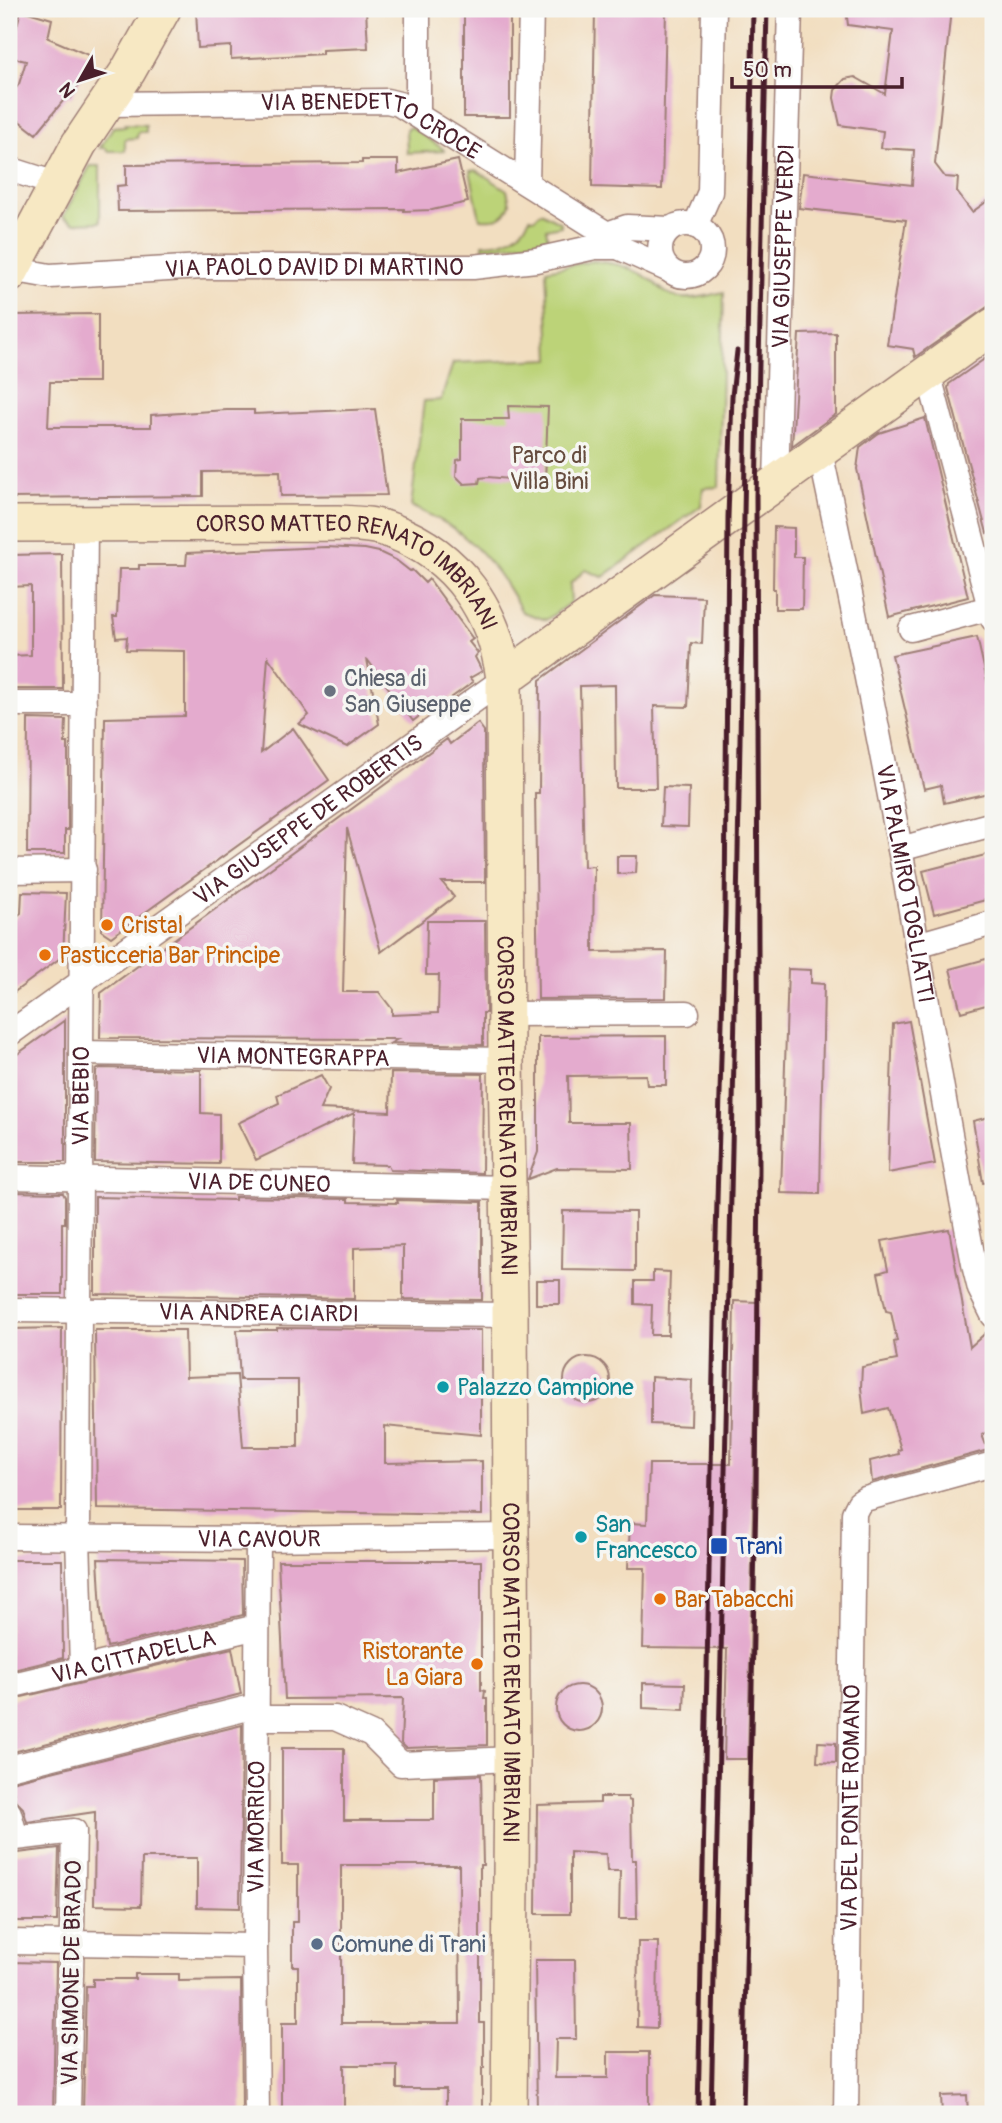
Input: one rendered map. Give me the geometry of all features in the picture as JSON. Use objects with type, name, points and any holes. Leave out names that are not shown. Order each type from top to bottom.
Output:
[{"type":"street","points":[[79,144],[95,92],[135,9]]},
{"type":"street","points":[[10,272],[79,144],[107,104],[163,9]]},
{"type":"street","points":[[418,9],[418,114]]},
{"type":"street","points":[[527,183],[531,9]]},
{"type":"street","points":[[695,226],[710,192],[714,9]]},
{"type":"street","name":"VIA GIUSEPPE VERDI","points":[[776,482],[790,9]]},
{"type":"street","name":"VIA BENEDETTO CROCE","points":[[107,104],[387,101],[399,104],[527,183],[612,240],[667,269]]},
{"type":"street","points":[[9,169],[56,184]]},
{"type":"street","points":[[678,225],[695,226],[709,237],[712,253],[710,262],[699,274],[682,277],[667,269],[659,253],[660,244],[670,229],[678,225]]},
{"type":"street","name":"VIA PAOLO DAVID DI MARTINO","points":[[10,272],[50,276],[202,267],[473,267],[536,260],[595,247],[612,240],[627,227],[670,229]]},
{"type":"street","name":"VIA GIUSEPPE DE ROBERTIS","points":[[9,1034],[993,326]]},
{"type":"street","points":[[911,629],[992,612],[928,372]]},
{"type":"street","name":"VIA PALMIRO TOGLIATTI","points":[[820,451],[861,644],[900,849],[947,1129],[975,1269],[980,1289],[993,1315]]},
{"type":"street","name":"VIA BEBIO","points":[[82,1668],[79,1311],[85,523]]},
{"type":"street","name":"CORSO MATTEO RENATO IMBRIANI","points":[[9,524],[338,523],[390,530],[419,543],[448,565],[472,591],[489,620],[500,649],[504,679],[510,1315],[512,1759],[509,2114]]},
{"type":"street","points":[[9,704],[84,704]]},
{"type":"street","points":[[900,849],[993,824]]},
{"type":"street","points":[[9,871],[84,870]]},
{"type":"street","points":[[917,945],[993,923]]},
{"type":"street","points":[[506,1014],[687,1013]]},
{"type":"street","name":"VIA MONTEGRAPPA","points":[[81,1053],[506,1060]]},
{"type":"street","name":"VIA DE CUNEO","points":[[9,1177],[509,1188]]},
{"type":"street","name":"VIA ANDREA CIARDI","points":[[9,1310],[510,1315]]},
{"type":"street","name":"VIA DEL PONTE ROMANO","points":[[846,2114],[854,1513],[859,1503],[870,1497],[993,1464]]},
{"type":"street","name":"VIA CAVOUR","points":[[9,1537],[258,1539],[511,1536]]},
{"type":"street","name":"VIA MORRICO","points":[[257,2114],[255,1947],[258,1539]]},
{"type":"street","name":"VIA CITTADELLA","points":[[9,1686],[257,1628]]},
{"type":"street","points":[[9,1768],[256,1712],[335,1718],[371,1734],[401,1764],[512,1759]]},
{"type":"street","name":"VIA SIMONE DE BRADO","points":[[9,1813],[16,1838],[74,1831],[68,2114]]},
{"type":"street","points":[[9,1942],[255,1947]]},
{"type":"green space","points":[[125,124],[146,125],[146,132],[138,132],[137,138],[125,139],[125,151],[107,151],[106,148],[100,148],[113,127]]},
{"type":"green space","points":[[411,127],[444,151],[407,153],[406,129]]},
{"type":"green space","points":[[90,166],[100,166],[100,222],[74,223],[63,217]]},
{"type":"green space","points":[[476,170],[507,190],[510,204],[502,216],[480,219],[470,171]]},
{"type":"green space","points":[[541,212],[561,223],[561,226],[546,229],[548,239],[483,249],[483,244],[498,243],[516,235],[530,218],[534,219]]},
{"type":"green space","name":"Parco di Villa Bini","points":[[593,261],[630,269],[679,298],[696,298],[724,292],[719,487],[703,488],[701,506],[603,577],[585,570],[570,584],[571,602],[546,620],[522,612],[492,565],[473,544],[442,521],[411,506],[424,401],[441,400],[453,363],[550,359],[546,270]]},
{"type":"building","points":[[196,9],[366,9],[368,48],[322,50],[322,54],[231,59],[231,46],[198,48]]},
{"type":"building","points":[[464,9],[510,9],[510,117],[464,117]]},
{"type":"building","points":[[595,9],[666,9],[662,189],[592,187]]},
{"type":"building","points":[[846,9],[951,9],[935,164],[945,177],[958,178],[957,192],[972,212],[993,197],[993,303],[915,357],[913,349],[887,345],[906,220],[799,208],[803,173],[912,185],[914,150],[881,148],[883,131],[840,125],[834,98],[835,90],[845,79],[855,77],[885,94],[893,31],[848,25]]},
{"type":"building","points":[[21,10],[52,19],[48,38],[93,57],[71,98],[67,96],[36,134],[9,113],[9,97],[19,84],[26,61],[9,57]]},
{"type":"building","points":[[362,160],[398,160],[398,173],[458,160],[468,202],[432,210],[404,211],[118,211],[117,186],[126,185],[126,165],[362,163]]},
{"type":"building","points":[[98,314],[98,382],[50,382],[48,427],[151,427],[151,415],[227,410],[254,410],[254,414],[375,409],[387,495],[281,496],[280,471],[203,472],[203,496],[9,498],[9,315]]},
{"type":"building","points":[[836,333],[836,414],[792,446],[799,334]]},
{"type":"building","points":[[993,353],[993,532],[987,533],[948,388],[949,384]]},
{"type":"building","points":[[508,406],[548,407],[545,482],[488,477],[480,478],[479,483],[464,484],[456,476],[457,460],[462,459],[462,419],[509,419]]},
{"type":"building","points":[[925,418],[968,597],[889,617],[857,469],[860,447],[879,433]]},
{"type":"building","points":[[774,527],[794,528],[794,557],[803,557],[802,609],[775,609]]},
{"type":"building","points":[[326,547],[379,552],[412,570],[425,583],[429,579],[473,639],[469,642],[478,653],[475,657],[482,671],[470,678],[473,682],[441,705],[439,701],[413,721],[367,659],[379,724],[347,747],[299,724],[309,715],[268,657],[261,753],[293,728],[329,780],[111,937],[102,931],[105,718],[185,716],[185,651],[126,650],[127,637],[116,638],[113,617],[117,617],[119,569],[139,569],[139,565],[186,565],[187,553]]},
{"type":"building","points":[[62,554],[63,689],[9,689],[9,656],[31,655],[31,586],[9,587],[9,555]]},
{"type":"building","points":[[655,595],[704,597],[702,644],[691,643],[688,707],[654,706],[656,788],[616,788],[615,685],[580,686],[584,867],[594,866],[593,952],[667,951],[666,998],[538,999],[535,793],[539,793],[540,680]]},
{"type":"building","points":[[977,637],[993,707],[993,792],[944,803],[941,785],[924,789],[892,655]]},
{"type":"building","points":[[28,719],[66,720],[68,830],[65,830],[65,853],[27,853]]},
{"type":"building","points":[[478,723],[484,731],[485,882],[442,882],[454,897],[381,952],[347,828],[343,992],[379,992],[392,1009],[392,1015],[438,1013],[439,975],[426,975],[427,921],[485,921],[486,1013],[483,1013],[483,1045],[391,1043],[398,1039],[100,1038],[101,993],[447,739],[450,744]]},
{"type":"building","points":[[663,787],[689,788],[688,827],[661,826]]},
{"type":"building","points":[[993,853],[993,898],[934,914],[923,871]]},
{"type":"building","points":[[617,856],[637,856],[636,873],[617,874]]},
{"type":"building","points":[[22,892],[66,893],[63,956],[9,996],[9,922],[21,913]]},
{"type":"building","points":[[993,957],[993,1003],[961,1012],[950,969]]},
{"type":"building","points":[[788,969],[811,970],[811,983],[824,984],[820,1194],[781,1193]]},
{"type":"building","points":[[65,1020],[65,1162],[9,1162],[9,1060]]},
{"type":"building","points":[[909,1021],[935,1164],[888,1173],[893,1024]]},
{"type":"building","points":[[666,1036],[666,1085],[647,1085],[646,1075],[568,1076],[569,1123],[631,1123],[632,1169],[557,1168],[528,1179],[538,1152],[538,1037]]},
{"type":"building","points":[[96,1070],[201,1070],[201,1113],[219,1114],[219,1164],[95,1162]]},
{"type":"building","points":[[391,1073],[483,1074],[482,1173],[390,1170],[388,1165],[352,1164],[354,1113],[256,1160],[238,1123],[279,1103],[277,1095],[321,1075],[329,1089],[320,1109],[390,1112]]},
{"type":"building","points":[[993,1116],[993,1182],[983,1183],[973,1121]]},
{"type":"building","points":[[9,1192],[63,1193],[65,1223],[62,1223],[62,1294],[9,1294]]},
{"type":"building","points":[[95,1197],[482,1202],[482,1300],[403,1299],[403,1246],[354,1248],[354,1299],[95,1294]]},
{"type":"building","points":[[563,1211],[635,1212],[635,1271],[562,1270]]},
{"type":"building","points":[[949,1229],[970,1347],[990,1329],[993,1330],[993,1428],[982,1435],[988,1450],[872,1482],[870,1461],[899,1454],[898,1450],[901,1449],[888,1408],[864,1414],[861,1387],[862,1367],[897,1360],[894,1342],[897,1341],[891,1312],[886,1311],[878,1273],[888,1270],[882,1241]]},
{"type":"building","points":[[653,1271],[670,1272],[668,1335],[651,1335],[652,1305],[635,1304],[635,1281],[653,1281]]},
{"type":"building","points":[[536,1280],[560,1280],[560,1304],[536,1304]]},
{"type":"building","points":[[734,1301],[757,1302],[748,1759],[724,1759],[727,1649],[643,1648],[645,1568],[628,1568],[630,1523],[647,1524],[649,1464],[731,1464]]},
{"type":"building","points":[[62,1328],[61,1510],[9,1510],[9,1329]]},
{"type":"building","points":[[95,1330],[185,1330],[186,1377],[237,1375],[243,1447],[298,1447],[298,1380],[240,1380],[237,1330],[481,1330],[481,1435],[385,1426],[385,1463],[482,1461],[482,1515],[97,1509]]},
{"type":"building","points":[[587,1357],[603,1364],[610,1380],[603,1396],[587,1403],[571,1396],[564,1380],[571,1364]]},
{"type":"building","points":[[651,1377],[692,1380],[691,1426],[651,1424]]},
{"type":"building","points":[[98,1559],[242,1561],[243,1615],[107,1647],[101,1611]]},
{"type":"building","points":[[9,1560],[62,1560],[63,1658],[9,1671]]},
{"type":"building","points":[[278,1561],[481,1561],[481,1690],[485,1691],[484,1698],[487,1698],[487,1745],[406,1748],[401,1743],[403,1698],[285,1699]]},
{"type":"building","points":[[232,1648],[241,1694],[9,1753],[9,1700]]},
{"type":"building","points":[[643,1683],[685,1684],[684,1710],[643,1708]]},
{"type":"building","points":[[579,1685],[595,1692],[602,1708],[595,1724],[579,1731],[563,1724],[556,1708],[563,1692]]},
{"type":"building","points":[[242,1725],[240,1908],[197,1907],[197,1858],[142,1858],[141,1906],[94,1905],[95,1812],[27,1822],[23,1808],[15,1800],[11,1782]]},
{"type":"building","points":[[818,1742],[836,1743],[836,1763],[817,1762]]},
{"type":"building","name":"Comune di Trani","points":[[282,1748],[344,1748],[344,1820],[434,1820],[434,1777],[481,1775],[483,1865],[480,1865],[480,2023],[484,2023],[482,2114],[446,2114],[446,2089],[397,2089],[397,2065],[344,2065],[344,2114],[282,2114],[282,2023],[298,2023],[298,1966],[292,1966],[292,1922],[298,1922],[298,1865],[282,1865]],"holes":[[[341,1865],[459,1865],[460,2023],[341,2023]]]},
{"type":"building","points":[[600,1797],[628,1797],[631,1801],[637,1919],[619,1919],[620,1871],[607,1871],[606,1854],[570,1852],[570,1914],[536,1914],[537,1805],[600,1803]]},
{"type":"building","points":[[59,1848],[57,1921],[9,1921],[9,1851],[18,1853]]},
{"type":"building","points":[[638,1942],[658,1942],[657,2028],[637,2027]]},
{"type":"building","points":[[535,1960],[575,1960],[576,2039],[556,2039],[555,2078],[608,2078],[608,2052],[649,2052],[649,2114],[537,2114]]},
{"type":"building","points":[[9,1962],[56,1963],[53,2114],[9,2114]]},
{"type":"building","points":[[135,1974],[179,1974],[179,1981],[241,1980],[242,2114],[83,2114],[86,1986],[93,1986],[93,1979],[135,1979]]},
{"type":"building","points":[[967,2095],[968,2114],[942,2114],[941,2096]]},
{"type":"railway","points":[[711,2114],[753,9]]},
{"type":"railway","points":[[743,2114],[756,1495],[759,1168],[756,496],[767,9]]},
{"type":"railway","points":[[698,2114],[725,915],[728,517],[732,396],[737,351]]},
{"type":"place","name":"Chiesa di San Giuseppe","points":[[330,691]]},
{"type":"place","name":"Cristal","points":[[107,925]]},
{"type":"place","name":"Pasticceria Bar Principe","points":[[45,955]]},
{"type":"place","name":"Palazzo Campione","points":[[443,1387]]},
{"type":"place","name":"San Francesco","points":[[581,1537]]},
{"type":"place","name":"Trani","points":[[719,1546]]},
{"type":"place","name":"Bar Tabacchi","points":[[660,1599]]},
{"type":"place","name":"Ristorante La Giara","points":[[477,1664]]},
{"type":"place","name":"Comune di Trani","points":[[317,1944]]}]
